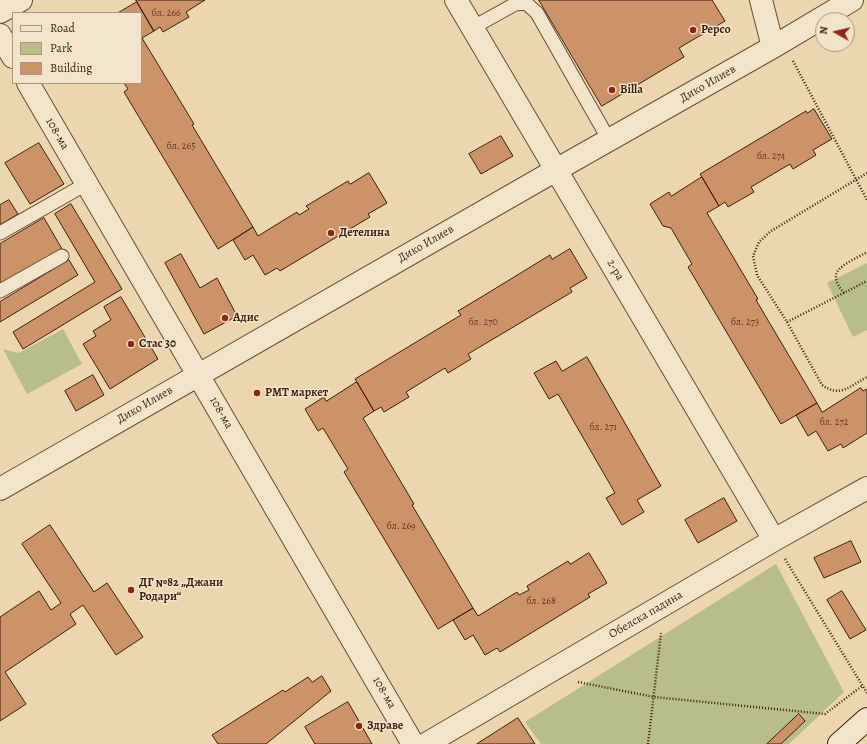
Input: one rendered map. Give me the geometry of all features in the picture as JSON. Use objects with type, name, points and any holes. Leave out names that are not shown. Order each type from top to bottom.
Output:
[{"type":"street","points":[[0,12],[21,0]]},
{"type":"street","name":"2-ра","points":[[456,0],[774,540]]},
{"type":"street","points":[[761,0],[778,44]]},
{"type":"street","name":"Дико Илиев","points":[[0,489],[778,44],[852,0]]},
{"type":"street","points":[[0,35],[12,55]]},
{"type":"street","name":"108-ма","points":[[29,84],[199,374],[413,744]]},
{"type":"street","name":"Обелска падина","points":[[426,744],[774,540],[867,488]]},
{"type":"street","points":[[839,744],[867,719]]},
{"type":"lane","points":[[472,28],[516,4],[526,3],[537,13],[609,140]]},
{"type":"lane","points":[[0,233],[86,184]]},
{"type":"lane","points":[[0,291],[62,256]]},
{"type":"path","points":[[778,44],[867,200]]},
{"type":"path","points":[[867,172],[771,231],[759,242],[753,256],[757,275],[787,322],[822,385],[829,390],[841,391],[867,377]]},
{"type":"path","points":[[844,293],[837,283],[836,275],[838,269],[867,252]]},
{"type":"path","points":[[787,322],[867,281]]},
{"type":"path","points":[[774,540],[867,693]]},
{"type":"path","points":[[648,744],[664,605]]},
{"type":"path","points":[[544,675],[654,697],[825,714],[862,686]]},
{"type":"green space","points":[[867,263],[867,330],[853,337],[827,283]]},
{"type":"green space","points":[[63,329],[82,364],[27,394],[3,349],[19,353]]},
{"type":"green space","points":[[776,564],[844,692],[789,744],[541,744],[525,722]]},
{"type":"building","points":[[136,0],[205,0],[186,12],[189,17],[163,32],[160,27],[154,31]]},
{"type":"building","points":[[539,0],[712,0],[725,21],[679,48],[684,57],[602,106]]},
{"type":"building","points":[[137,2],[154,31],[142,38],[142,12],[120,12]]},
{"type":"building","points":[[142,38],[194,124],[192,125],[253,227],[218,249],[124,92],[128,89],[125,84],[142,84]]},
{"type":"building","points":[[814,109],[832,139],[813,150],[816,155],[793,169],[790,164],[751,187],[754,192],[728,207],[725,202],[719,206],[700,174],[806,111],[807,113]]},
{"type":"building","points":[[501,136],[513,156],[481,174],[469,154]]},
{"type":"building","points":[[39,143],[64,184],[30,204],[5,163]]},
{"type":"building","points":[[369,173],[387,203],[368,214],[370,217],[280,271],[277,268],[265,275],[253,255],[245,260],[233,240],[253,227],[258,236],[297,212],[299,215],[309,209],[306,206],[348,181],[350,184]]},
{"type":"building","points":[[702,177],[719,206],[707,213],[817,403],[781,424],[688,267],[692,264],[671,228],[663,226],[650,204],[669,192],[671,196]]},
{"type":"building","points":[[9,200],[18,214],[0,225],[0,205]]},
{"type":"building","points":[[71,204],[122,289],[23,349],[13,332],[95,282],[55,214]]},
{"type":"building","points":[[44,218],[62,249],[0,286],[0,244]]},
{"type":"building","points":[[570,249],[587,278],[570,288],[572,292],[468,354],[471,359],[448,373],[445,368],[406,392],[409,397],[384,412],[381,407],[374,411],[355,379],[461,315],[458,311],[550,255],[552,259]]},
{"type":"building","points":[[181,254],[200,288],[217,278],[237,316],[204,334],[165,263]]},
{"type":"building","points":[[69,260],[78,275],[0,322],[0,302]]},
{"type":"building","points":[[121,297],[158,359],[110,389],[83,344],[96,336],[93,331],[111,320],[104,307]]},
{"type":"building","points":[[587,357],[661,486],[637,500],[644,512],[622,525],[606,498],[615,493],[558,394],[549,399],[534,373],[556,361],[562,371]]},
{"type":"building","points":[[93,375],[104,395],[76,411],[65,391]]},
{"type":"building","points":[[357,382],[374,411],[363,418],[473,608],[438,629],[344,472],[348,469],[323,428],[318,431],[305,409],[324,397],[326,401]]},
{"type":"building","points":[[861,388],[863,391],[867,389],[867,433],[843,448],[841,444],[828,451],[816,431],[808,436],[796,415],[817,403],[822,412]]},
{"type":"building","points":[[724,498],[737,521],[698,543],[685,520]]},
{"type":"building","points":[[50,525],[94,592],[107,583],[143,637],[116,655],[83,605],[70,614],[76,624],[5,672],[26,704],[0,721],[0,617],[39,591],[51,610],[61,603],[22,544]]},
{"type":"building","points":[[851,541],[861,562],[824,578],[814,558]]},
{"type":"building","points":[[589,553],[607,583],[588,594],[590,597],[500,652],[497,648],[485,655],[473,635],[465,640],[453,620],[473,608],[478,616],[517,592],[519,595],[529,590],[527,586],[568,561],[570,564]]},
{"type":"building","points":[[842,591],[866,630],[850,639],[827,600]]},
{"type":"building","points":[[322,676],[331,691],[266,744],[218,744],[212,735],[283,690],[285,692],[308,677],[312,682]]},
{"type":"building","points":[[348,702],[372,744],[315,744],[305,727]]},
{"type":"building","points":[[799,714],[805,721],[781,744],[767,744]]},
{"type":"building","points":[[518,718],[535,744],[477,744]]},
{"type":"place","name":"Pepco","points":[[693,30]]},
{"type":"place","name":"Billa","points":[[612,90]]},
{"type":"place","name":"Детелина","points":[[331,233]]},
{"type":"place","name":"Адис","points":[[225,318]]},
{"type":"place","name":"Стас 30","points":[[131,344]]},
{"type":"place","name":"РМТ маркет","points":[[257,393]]},
{"type":"place","name":"ДГ №82 „Джани Родари“","points":[[131,590]]},
{"type":"place","name":"Здраве","points":[[359,726]]}]
